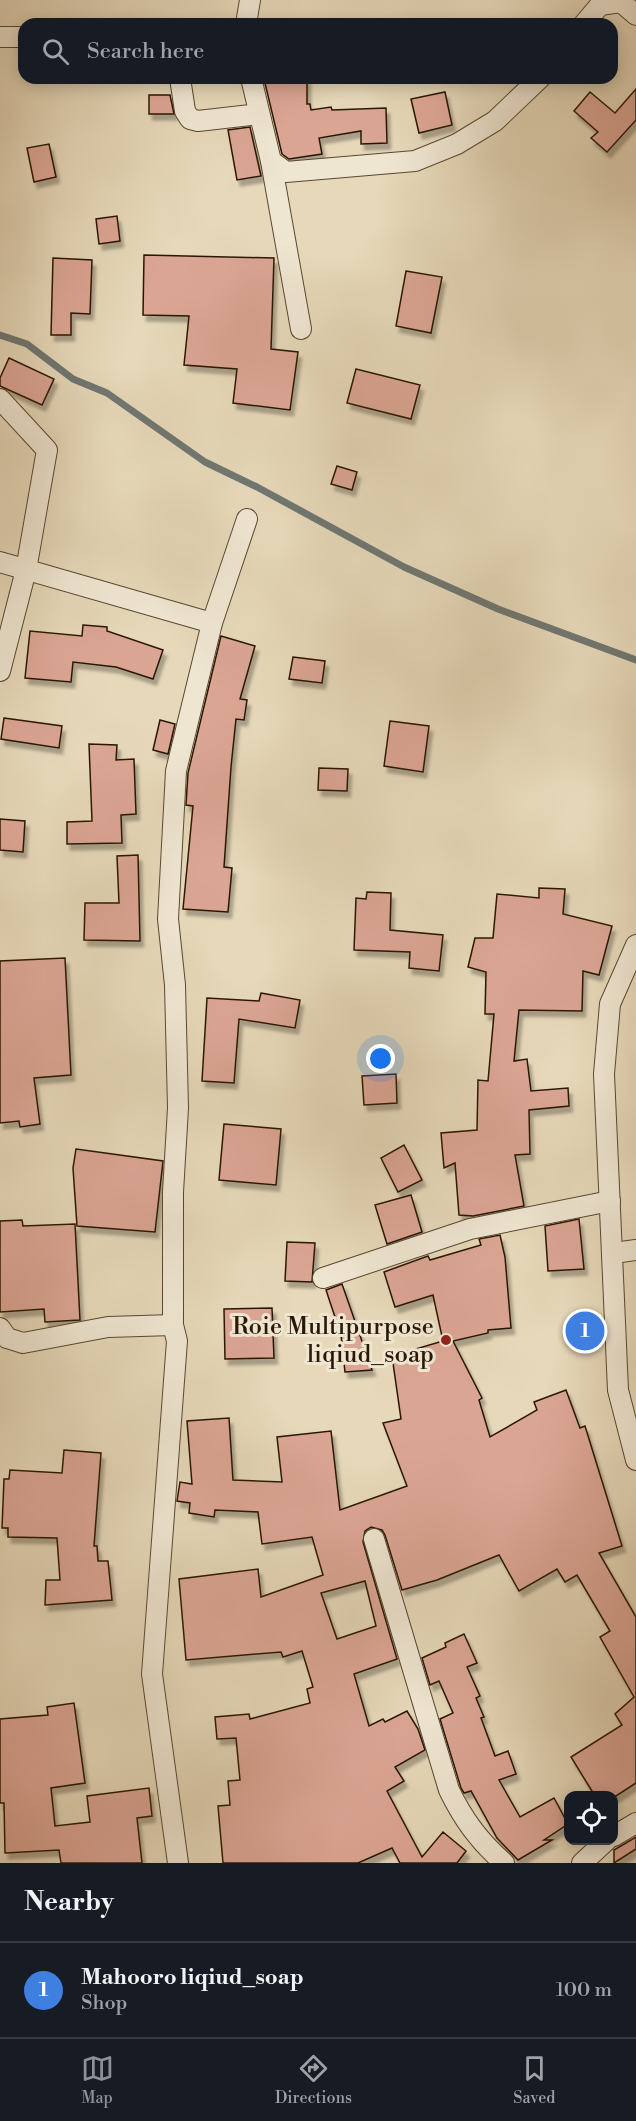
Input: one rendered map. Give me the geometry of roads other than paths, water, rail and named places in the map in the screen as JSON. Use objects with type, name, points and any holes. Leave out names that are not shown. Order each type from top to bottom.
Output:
[{"type":"street","points":[[247,18],[250,0]]},
{"type":"street","points":[[589,18],[600,5],[621,2],[636,15]]},
{"type":"street","points":[[0,37],[18,37]]},
{"type":"street","points":[[181,84],[185,111],[190,119],[198,121],[259,114]]},
{"type":"street","points":[[252,84],[271,161],[301,329]]},
{"type":"street","points":[[271,161],[286,172],[415,161],[457,144],[495,122],[534,84]]},
{"type":"street","points":[[0,399],[47,450],[26,570],[0,671]]},
{"type":"street","points":[[178,1863],[152,1674],[177,1341],[173,1325],[173,1192],[178,1108],[175,985],[168,919],[171,852],[176,771],[212,623],[247,519]]},
{"type":"street","points":[[0,562],[212,623]]},
{"type":"street","points":[[636,945],[610,1004],[604,1074],[614,1253],[618,1390],[636,1460]]},
{"type":"street","points":[[323,1278],[470,1229],[610,1201]]},
{"type":"street","points":[[614,1253],[636,1250]]},
{"type":"street","points":[[0,1328],[7,1338],[23,1343],[108,1327],[173,1325]]},
{"type":"street","points":[[374,1539],[449,1790],[463,1819],[484,1845],[504,1863]]},
{"type":"street","points":[[618,1834],[636,1823]]},
{"type":"street","points":[[582,1863],[602,1845]]},
{"type":"waterway","points":[[0,335],[27,344],[73,379],[107,393],[205,462],[257,487],[404,567],[498,609],[636,660]]},
{"type":"place","name":"Mahooro liqiud_soap","points":[[585,1331]]},
{"type":"place","name":"Roie Multipurpose liqiud_soap","points":[[446,1340]]}]
